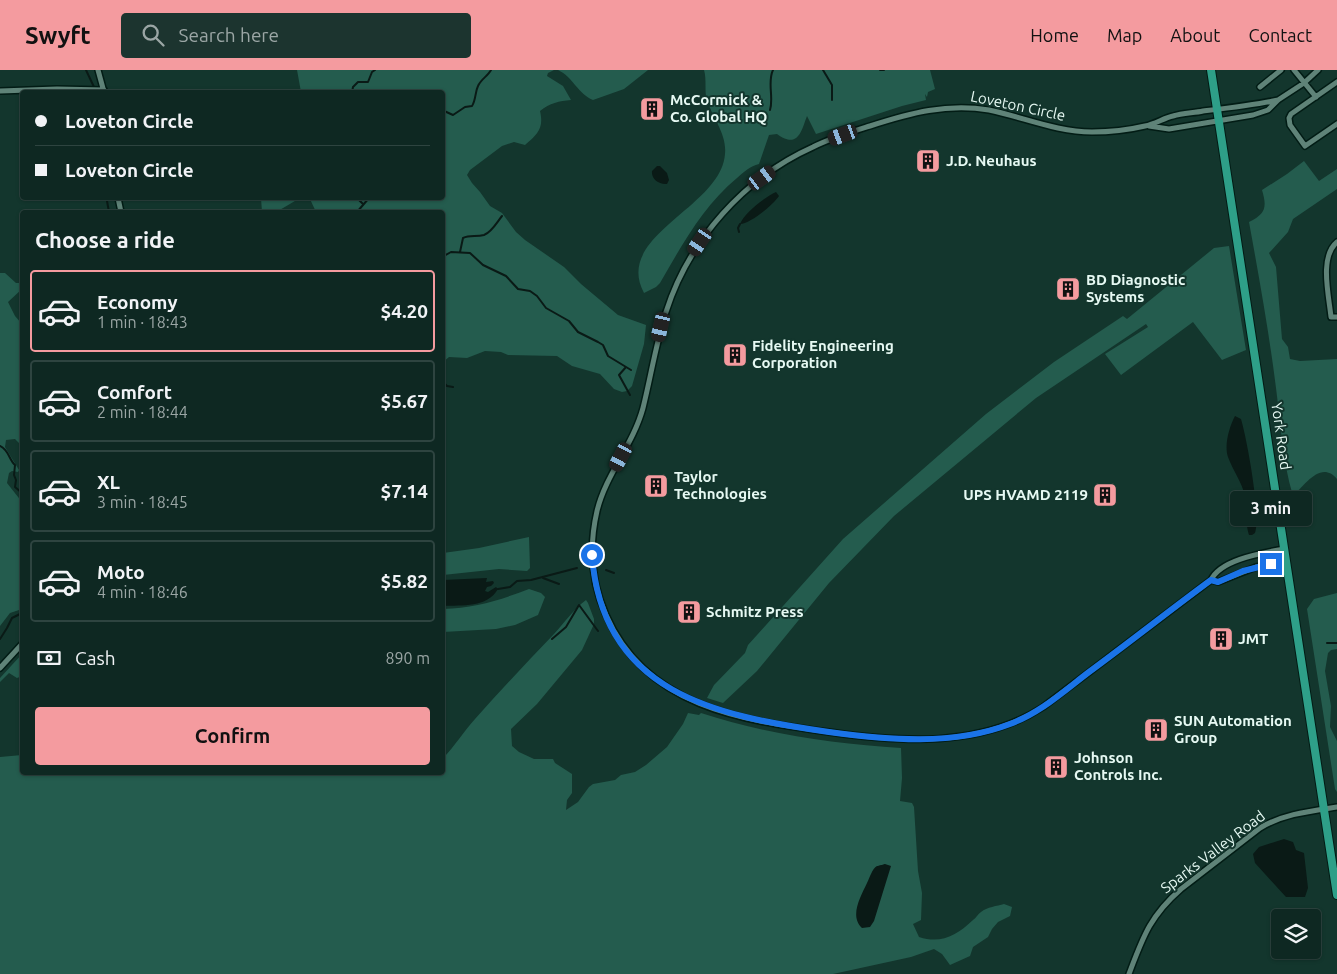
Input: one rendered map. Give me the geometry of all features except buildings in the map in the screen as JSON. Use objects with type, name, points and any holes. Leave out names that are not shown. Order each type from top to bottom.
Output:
[{"type":"main road","name":"York Road","points":[[1212,70],[1337,895]]},
{"type":"street","points":[[98,70],[104,90]]},
{"type":"street","points":[[1260,86],[1281,70]]},
{"type":"street","points":[[1294,70],[1316,97]]},
{"type":"street","name":"Loveton Circle","points":[[1146,126],[1169,128],[1253,115],[1268,110],[1278,100],[1304,83],[1318,70]]},
{"type":"street","points":[[1337,82],[1288,118],[1290,125],[1305,146],[1337,124]]},
{"type":"street","points":[[0,91],[20,90]]},
{"type":"street","points":[[28,90],[80,90]]},
{"type":"street","name":"Loveton Circle","points":[[1278,100],[1173,116],[1146,126],[1103,132],[1084,132],[1056,127],[987,110],[957,107],[933,109],[901,116],[815,145],[780,165],[750,186],[723,213],[689,260],[673,293],[661,327],[641,415],[633,435],[605,488],[597,511],[592,547],[594,577],[605,614],[624,648],[650,675],[679,694],[719,710],[766,722],[864,737],[896,739],[952,737],[984,732],[1008,725],[1032,714],[1211,580],[1214,574],[1234,562],[1284,549]]},
{"type":"street","points":[[1337,242],[1330,250],[1326,266],[1331,317],[1337,317]]},
{"type":"street","name":"Loveton Circle","points":[[1211,580],[1218,582],[1256,567],[1286,562]]},
{"type":"street","points":[[0,668],[20,646]]},
{"type":"street","name":"Sparks Valley Road","points":[[1128,974],[1139,945],[1152,920],[1181,889],[1266,824],[1289,815],[1337,807]]},
{"type":"green space","points":[[297,70],[554,70],[548,73],[547,76],[563,86],[571,100],[555,103],[540,111],[541,122],[539,130],[525,145],[514,142],[502,146],[470,170],[467,175],[490,206],[502,213],[516,232],[525,240],[564,267],[618,315],[646,325],[644,344],[632,386],[627,391],[622,392],[614,389],[600,374],[572,366],[557,356],[508,355],[501,352],[485,351],[467,358],[449,357],[445,360],[445,210],[315,210],[310,200],[445,200],[445,90],[301,90]]},
{"type":"green space","points":[[558,70],[648,70],[624,89],[593,100],[583,94],[568,77]]},
{"type":"green space","points":[[704,70],[930,70],[935,89],[928,92],[927,97],[925,94],[926,100],[816,134],[807,116],[798,137],[794,139],[790,140],[777,134],[769,135],[759,164],[745,171],[714,201],[694,227],[660,283],[644,293],[638,273],[643,254],[655,238],[706,190],[719,173],[725,154],[722,133],[706,97]]},
{"type":"green space","points":[[1304,161],[1319,181],[1337,169],[1337,189],[1293,219],[1288,232],[1269,253],[1276,267],[1282,339],[1288,347],[1290,359],[1300,361],[1337,359],[1337,479],[1325,472],[1319,473],[1293,496],[1284,456],[1270,346],[1249,222],[1259,216],[1264,209],[1262,190]]},
{"type":"green space","points":[[261,200],[297,200],[280,210],[262,210]]},
{"type":"green space","points":[[1229,246],[1246,350],[1222,360],[1193,322],[1121,375],[1105,354],[1148,327],[1146,324],[1036,398],[894,516],[829,583],[757,671],[723,703],[707,698],[714,685],[745,653],[748,645],[843,539],[986,414],[1054,362],[1123,316],[1127,319],[1214,248]]},
{"type":"green space","points":[[0,273],[5,273],[16,283],[20,283],[20,291],[8,302],[20,322],[20,444],[15,439],[6,440],[5,447],[19,470],[18,472],[12,471],[9,473],[7,483],[20,499],[20,610],[10,613],[0,626]]},
{"type":"green space","points":[[529,537],[530,568],[527,571],[499,569],[445,575],[445,553],[479,548]]},
{"type":"green space","points":[[529,589],[541,593],[545,597],[538,615],[515,625],[496,629],[445,632],[445,609],[466,607],[508,597]]},
{"type":"green space","points":[[1337,593],[1337,649],[1331,650],[1328,653],[1325,671],[1331,706],[1330,727],[1337,741],[1337,792],[1307,609],[1314,599]]},
{"type":"green space","points":[[586,600],[594,619],[594,624],[582,650],[537,704],[511,729],[512,746],[519,752],[534,759],[553,759],[555,763],[572,774],[572,793],[567,800],[566,810],[578,802],[593,784],[615,780],[621,775],[635,772],[646,765],[667,747],[683,724],[688,713],[699,715],[701,713],[750,727],[800,737],[850,744],[901,748],[902,778],[900,801],[912,803],[914,807],[918,871],[922,893],[921,920],[913,924],[919,937],[934,940],[948,937],[960,930],[983,910],[1004,904],[1012,907],[1010,916],[998,922],[988,937],[973,947],[970,956],[950,965],[942,954],[934,949],[911,957],[833,974],[0,974],[0,757],[20,755],[20,775],[445,775],[445,756],[471,724]]},
{"type":"green space","points":[[20,656],[20,677],[17,678],[9,673],[0,682],[0,678]]},
{"type":"shaded area","points":[[657,166],[660,166],[667,173],[669,180],[667,184],[654,179],[652,171]]},
{"type":"shaded area","points":[[776,192],[779,196],[767,209],[755,218],[740,224],[755,206]]},
{"type":"shaded area","points":[[1235,416],[1241,419],[1252,477],[1256,524],[1255,533],[1252,535],[1249,535],[1248,530],[1244,491],[1227,453],[1228,437]]},
{"type":"shaded area","points":[[487,578],[486,582],[493,581],[494,583],[487,587],[485,591],[488,592],[496,587],[498,589],[487,600],[481,602],[445,606],[445,580]]},
{"type":"shaded area","points":[[1284,839],[1293,842],[1296,850],[1304,853],[1308,888],[1305,897],[1286,897],[1255,863],[1253,854],[1259,847]]},
{"type":"shaded area","points":[[885,864],[891,866],[874,921],[870,927],[862,928],[856,918],[859,900],[871,873],[877,866]]},
{"type":"waterway","points":[[86,70],[94,87]]},
{"type":"waterway","points":[[352,90],[358,82],[368,82],[372,72],[375,70]]},
{"type":"waterway","points":[[445,111],[453,115],[465,107],[472,106],[478,86],[491,70]]},
{"type":"waterway","points":[[770,110],[771,75],[773,70]]},
{"type":"waterway","points":[[823,70],[832,85],[832,100]]},
{"type":"waterway","points":[[359,200],[363,204]]},
{"type":"waterway","points":[[359,210],[367,200]]},
{"type":"waterway","points":[[107,201],[109,210]]},
{"type":"waterway","points":[[460,252],[463,238],[487,234],[502,216]]},
{"type":"waterway","points":[[739,232],[740,224]]},
{"type":"waterway","points":[[445,255],[451,252],[470,253],[483,265],[506,276],[518,289],[530,291],[537,296],[546,308],[569,321],[578,332],[603,345],[608,356],[631,370]]},
{"type":"waterway","points":[[626,367],[619,375],[630,395]]},
{"type":"waterway","points":[[445,384],[453,387]]},
{"type":"waterway","points":[[0,446],[15,465],[15,487],[20,491]]},
{"type":"waterway","points":[[498,589],[510,587],[517,581],[531,580],[577,568]]},
{"type":"waterway","points":[[606,570],[614,573]]},
{"type":"waterway","points":[[543,578],[559,584]]},
{"type":"waterway","points":[[552,639],[566,627],[579,605],[598,631]]},
{"type":"waterway","points":[[0,639],[12,618],[20,614]]},
{"type":"waterway","points":[[1327,643],[1337,643]]},
{"type":"place","name":"McCormick & Co. Global HQ","points":[[652,109]]},
{"type":"place","name":"J.D. Neuhaus","points":[[928,161]]},
{"type":"place","name":"BD Diagnostic Systems","points":[[1068,289]]},
{"type":"place","name":"Fidelity Engineering Corporation","points":[[735,355]]},
{"type":"place","name":"Taylor Technologies","points":[[656,486]]},
{"type":"place","name":"UPS HVAMD 2119","points":[[1105,495]]},
{"type":"place","name":"Schmitz Press","points":[[689,612]]},
{"type":"place","name":"JMT","points":[[1221,639]]},
{"type":"place","name":"SUN Automation Group","points":[[1156,730]]},
{"type":"place","name":"Johnson Controls Inc.","points":[[1056,767]]},
{"type":"route","points":[[592,555],[594,577],[600,599],[615,634],[636,662],[664,686],[697,703],[748,718],[800,728],[864,737],[896,739],[966,735],[996,729],[1018,721],[1060,695],[1211,580],[1218,582],[1243,571],[1271,564]]}]
